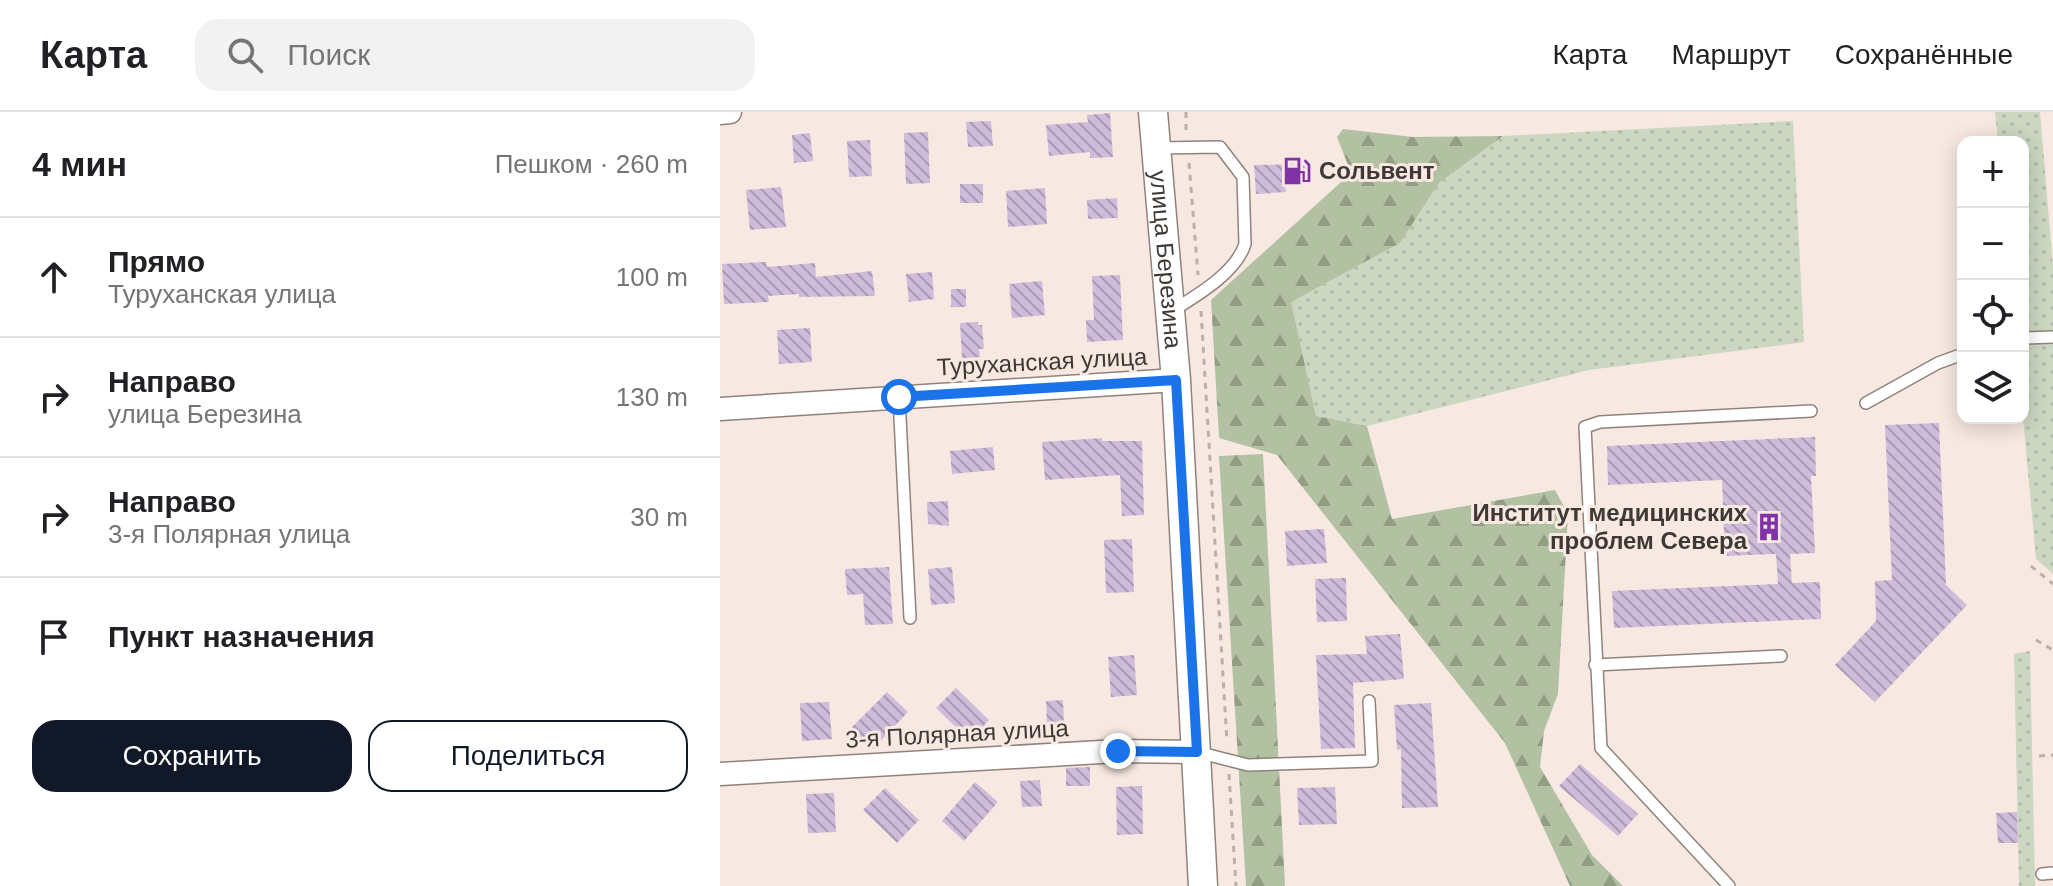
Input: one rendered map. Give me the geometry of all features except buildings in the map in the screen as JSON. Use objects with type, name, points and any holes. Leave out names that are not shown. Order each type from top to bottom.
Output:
[{"type":"street","points":[[720,113],[730,112]]},
{"type":"street","name":"улица Березина","points":[[1153,112],[1176,380],[1203,886]]},
{"type":"street","name":"Туруханская улица","points":[[720,409],[1176,380]]},
{"type":"street","name":"3-я Полярная улица","points":[[720,774],[1118,751],[1197,752]]},
{"type":"lane","points":[[1156,148],[1220,147],[1243,177],[1245,244],[1242,255],[1200,293],[1171,312]]},
{"type":"lane","points":[[2029,338],[2053,337]]},
{"type":"lane","points":[[1866,403],[1938,363],[1957,356]]},
{"type":"lane","points":[[899,397],[910,618]]},
{"type":"lane","points":[[1729,886],[1601,748],[1585,427],[1600,422],[1811,411]]},
{"type":"lane","points":[[1595,665],[1781,656]]},
{"type":"lane","points":[[1197,752],[1248,765],[1372,761],[1369,701]]},
{"type":"path","points":[[1186,112],[1236,886]]},
{"type":"path","points":[[2031,566],[2053,584]]},
{"type":"path","points":[[2036,640],[2053,650]]},
{"type":"path","points":[[2039,756],[2053,755]]},
{"type":"green space","points":[[1995,112],[2040,112],[2053,266],[2053,574],[2036,559],[2024,424],[2029,424],[2029,136],[1997,136]]},
{"type":"green space","points":[[1793,121],[1804,342],[1589,370],[1367,426],[1316,416],[1290,302],[1400,243],[1439,183],[1503,136]]},
{"type":"green space","points":[[1343,129],[1413,137],[1503,136],[1439,183],[1400,243],[1291,302],[1316,416],[1367,426],[1392,519],[1555,490],[1568,514],[1558,694],[1544,731],[1540,767],[1592,855],[1623,886],[1570,886],[1505,743],[1277,455],[1219,438],[1211,300],[1351,173],[1337,137]]},
{"type":"green space","points":[[1263,454],[1285,886],[1246,886],[1219,456]]},
{"type":"green space","points":[[2030,651],[2035,886],[2019,886],[2014,654]]},
{"type":"place","name":"Сольвент","points":[[1297,171]]},
{"type":"place","name":"Институт медицинских проблем Севера","points":[[1769,527]]},
{"type":"route","points":[[899,397],[1176,380],[1197,752],[1118,751]]}]
